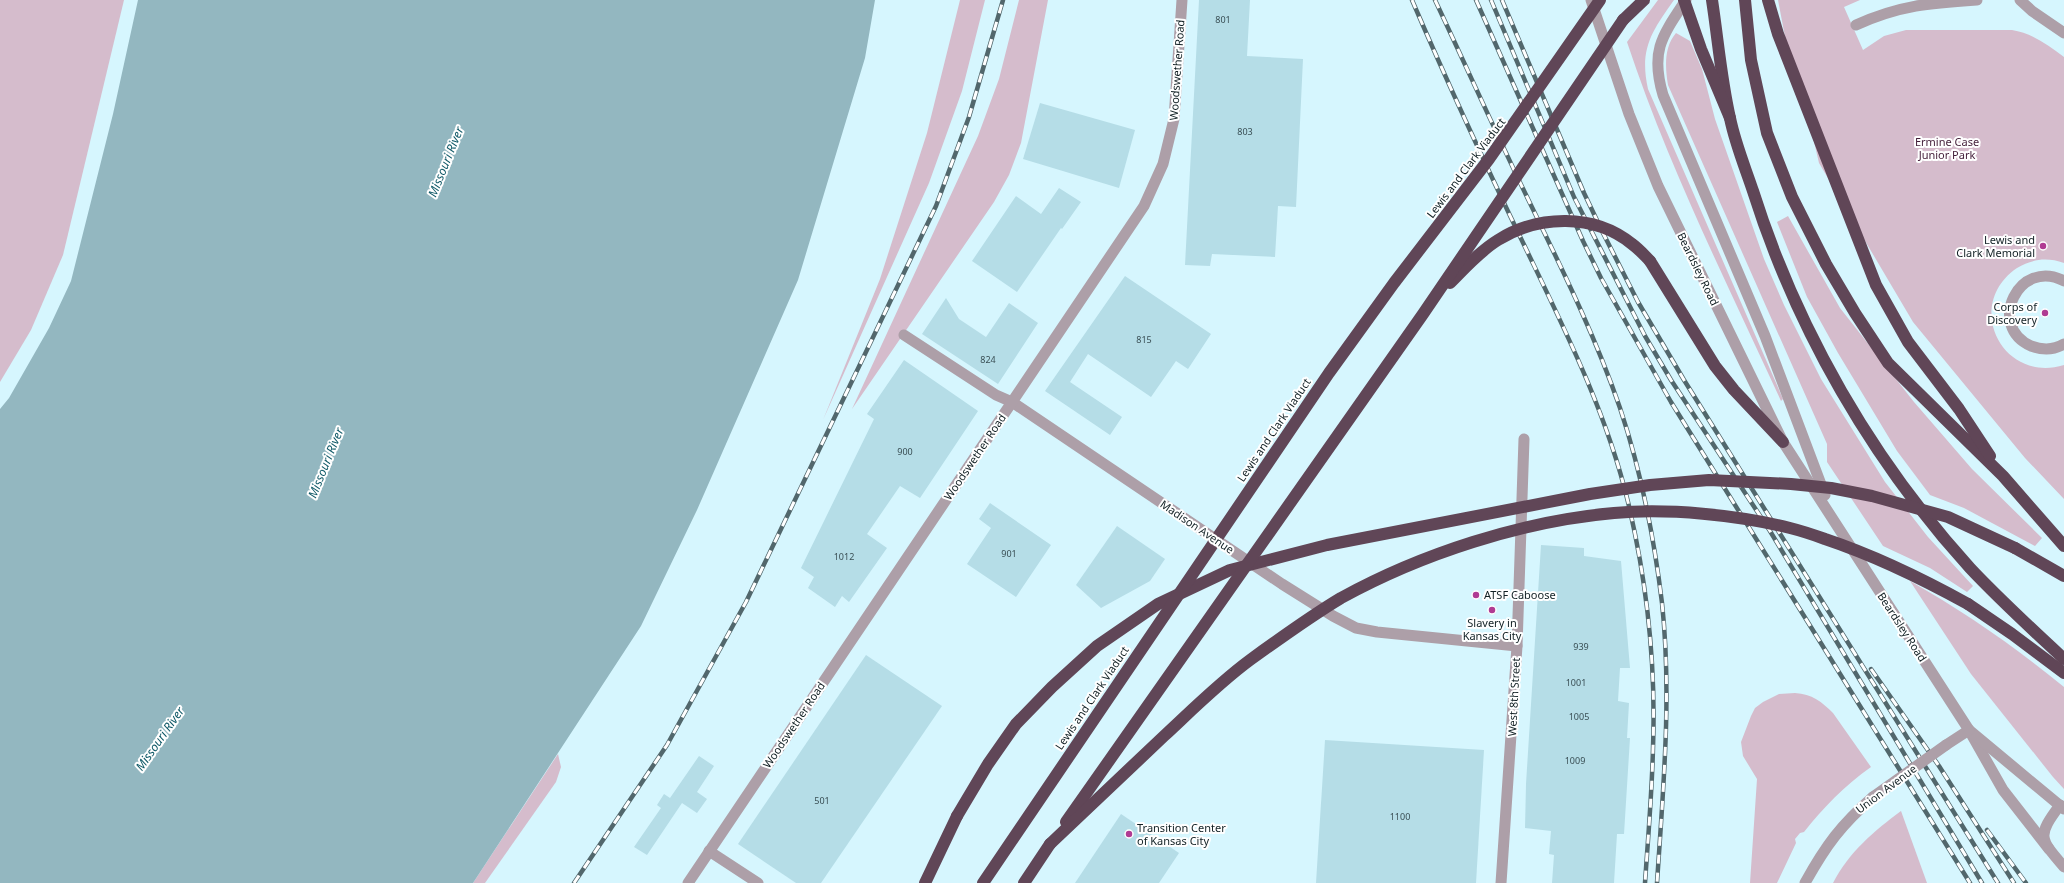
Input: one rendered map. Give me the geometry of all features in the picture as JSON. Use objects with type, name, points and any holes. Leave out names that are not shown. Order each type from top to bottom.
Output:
[{"type":"highway","name":"Lewis and Clark Viaduct","points":[[983,883],[1329,373],[1394,283],[1489,159],[1600,0]]},
{"type":"highway","points":[[1024,883],[1423,314],[1637,0]]},
{"type":"highway","points":[[1623,20],[1644,0]]},
{"type":"highway","points":[[1685,0],[1701,49],[1730,118],[1767,236],[1812,339],[1844,396],[1882,456],[1927,518],[1997,596],[2064,659]]},
{"type":"highway","points":[[1712,0],[1730,118]]},
{"type":"highway","points":[[1768,0],[1778,34],[1831,175],[1876,285],[1908,342],[1959,409],[2003,476]]},
{"type":"highway","points":[[1745,2],[1751,60],[1767,132],[1792,197],[1826,264],[1855,313],[1888,363],[2003,476],[2064,546]]},
{"type":"highway","points":[[1423,314],[1474,259],[1497,240],[1526,226],[1552,220],[1582,222],[1609,230],[1632,243],[1650,261],[1715,366],[1734,390],[1783,442]]},
{"type":"highway","points":[[925,883],[957,816],[988,764],[1016,724],[1052,686],[1097,646],[1158,604],[1230,570],[1327,545],[1590,494],[1650,485],[1709,480],[1791,484],[1831,488],[1872,496],[1948,517],[2015,548],[2064,576]]},
{"type":"highway","points":[[1050,844],[1199,704],[1249,661],[1340,599],[1387,576],[1444,552],[1513,531],[1564,519],[1616,512],[1672,513],[1729,517],[1792,528],[1868,553],[1924,579],[1968,604],[2064,673]]},
{"type":"street","name":"Woodswether Road","points":[[688,883],[1144,206],[1163,164],[1174,119],[1182,0]]},
{"type":"street","name":"Beardsley Road","points":[[1592,0],[1629,114],[1658,186],[1783,442],[1968,730],[2003,790],[2064,866]]},
{"type":"street","name":"Beardsley Road","points":[[1685,0],[1665,32],[1659,46],[1657,75],[1663,95],[1765,336],[1836,523]]},
{"type":"street","points":[[1856,25],[1882,13],[1910,6],[1977,0]]},
{"type":"street","points":[[2020,0],[2022,4],[2064,33]]},
{"type":"street","points":[[2064,281],[2053,277],[2042,276],[2028,281],[2017,291],[2009,310],[2014,330],[2020,338],[2028,344],[2037,348],[2048,349],[2064,344]]},
{"type":"street","name":"Madison Avenue","points":[[904,335],[996,395],[1012,402],[1282,584],[1333,616],[1356,628],[1377,632],[1517,646]]},
{"type":"street","name":"West 8th Street","points":[[1501,883],[1517,646],[1524,439]]},
{"type":"street","name":"Beardsley Road","points":[[1968,730],[2062,807]]},
{"type":"street","name":"Union Avenue","points":[[1805,883],[1823,851],[1844,824],[1873,797],[1968,730]]},
{"type":"street","points":[[2049,849],[2044,840],[2043,832],[2046,824],[2062,807]]},
{"type":"street","points":[[709,851],[758,883]]},
{"type":"green space","points":[[0,0],[124,0],[63,255],[31,330],[0,382]]},
{"type":"green space","points":[[960,0],[985,0],[962,91],[929,183],[823,420],[880,279],[927,133]]},
{"type":"green space","points":[[1019,0],[1048,0],[1021,143],[1009,175],[994,202],[852,409],[978,136],[999,79]]},
{"type":"green space","points":[[1658,0],[1674,0],[1659,21],[1649,41],[1646,51],[1645,63],[1648,89],[1783,399],[1781,401],[1699,224],[1661,134],[1627,42]]},
{"type":"green space","name":"Ermine Case Junior Park","points":[[1778,0],[1860,0],[1844,7],[1863,50],[1884,36],[1906,30],[2012,30],[2033,37],[2064,57],[2064,263],[2052,260],[2040,260],[2017,268],[2001,284],[1993,301],[1992,320],[1997,338],[2008,352],[2023,363],[2042,368],[2064,365],[2064,499],[2025,458],[1913,322],[1819,163],[1803,95],[1786,42]]},
{"type":"green space","points":[[1676,33],[1690,41],[1702,69],[1715,119],[1764,259],[1784,305],[1821,379],[1885,482],[1928,537],[1973,586],[1967,592],[1930,568],[1883,546],[1827,462],[1827,444],[1668,85],[1666,71],[1667,51],[1669,44]]},
{"type":"green space","points":[[1788,216],[1840,308],[1914,402],[1972,469],[2042,538],[2035,546],[1964,508],[1930,495],[1897,451],[1838,353],[1807,297],[1777,222]]},
{"type":"green space","points":[[1910,581],[1989,631],[2064,687],[2064,789],[1971,674]]},
{"type":"green space","points":[[1795,693],[1812,697],[1825,705],[1833,713],[1871,767],[1843,789],[1804,832],[1800,833],[1795,839],[1796,843],[1777,883],[1750,883],[1757,779],[1743,756],[1741,742],[1755,708],[1779,694]]},
{"type":"green space","points":[[558,754],[561,767],[556,782],[485,883],[473,883]]},
{"type":"green space","points":[[1901,811],[1927,883],[1833,883],[1839,872],[1854,852],[1881,826]]},
{"type":"water","name":"Missouri River","points":[[138,0],[875,0],[865,58],[798,280],[697,510],[641,626],[473,883],[0,883],[0,409],[9,398],[49,328],[71,281],[113,114]]},
{"type":"building","points":[[1199,0],[1250,0],[1247,56],[1303,59],[1296,207],[1278,206],[1275,257],[1212,254],[1210,266],[1185,265]]},
{"type":"building","points":[[1040,103],[1135,130],[1119,188],[1023,159]]},
{"type":"building","points":[[1059,188],[1081,202],[1062,229],[1061,228],[1017,292],[972,261],[1016,196],[1041,214]]},
{"type":"building","points":[[1125,276],[1211,334],[1188,369],[1176,361],[1151,397],[1088,354],[1070,382],[1122,417],[1110,435],[1045,391]]},
{"type":"building","points":[[946,298],[959,319],[986,337],[1009,303],[1038,323],[998,384],[922,334]]},
{"type":"building","points":[[904,360],[978,411],[920,498],[900,486],[867,534],[887,548],[849,602],[842,596],[835,607],[808,588],[814,577],[801,568],[874,419],[867,414]]},
{"type":"building","points":[[990,503],[1051,545],[1016,597],[967,564],[991,528],[979,519]]},
{"type":"building","points":[[1117,526],[1165,559],[1150,581],[1101,608],[1076,585]]},
{"type":"building","points":[[1541,545],[1584,548],[1584,556],[1621,561],[1630,668],[1620,668],[1618,701],[1629,703],[1627,738],[1630,738],[1624,834],[1617,834],[1614,883],[1552,883],[1554,855],[1549,854],[1551,831],[1525,828],[1526,784]]},
{"type":"building","points":[[866,655],[942,706],[821,883],[796,883],[738,844]]},
{"type":"building","points":[[1325,740],[1484,750],[1476,883],[1316,883]]},
{"type":"building","points":[[699,756],[714,766],[697,792],[707,799],[697,813],[682,803],[647,855],[634,847],[661,808],[657,805],[664,794],[670,798]]},
{"type":"building","name":"Transition Center of Kansas City","points":[[1121,814],[1179,853],[1159,883],[1075,883]]},
{"type":"railway","points":[[574,883],[667,745],[746,602],[936,206],[969,117],[1003,0]]},
{"type":"railway","points":[[1412,0],[1497,189],[1571,343],[1609,437],[1628,502],[1635,532],[1645,593],[1649,624],[1653,686],[1654,717],[1651,799],[1645,883]]},
{"type":"railway","points":[[1435,0],[1589,328],[1628,432],[1646,504],[1655,554],[1665,638],[1666,743],[1657,883]]},
{"type":"railway","points":[[1476,0],[1583,241],[1601,278],[1671,402],[1970,883]]},
{"type":"railway","points":[[1491,0],[1574,197],[1645,336],[1671,380],[1770,531],[1982,883]]},
{"type":"railway","points":[[1502,0],[1584,193],[1638,302],[1684,380],[1998,883]]},
{"type":"railway","points":[[1871,669],[1939,766],[2014,883]]},
{"type":"railway","points":[[1987,830],[2026,883]]},
{"type":"place","name":"Lewis and Clark Memorial","points":[[2043,246]]},
{"type":"place","name":"Corps of Discovery","points":[[2045,313]]},
{"type":"place","name":"ATSF Caboose","points":[[1476,595]]},
{"type":"place","name":"Slavery in Kansas City","points":[[1492,610]]},
{"type":"place","name":"Transition Center of Kansas City","points":[[1129,834]]}]
